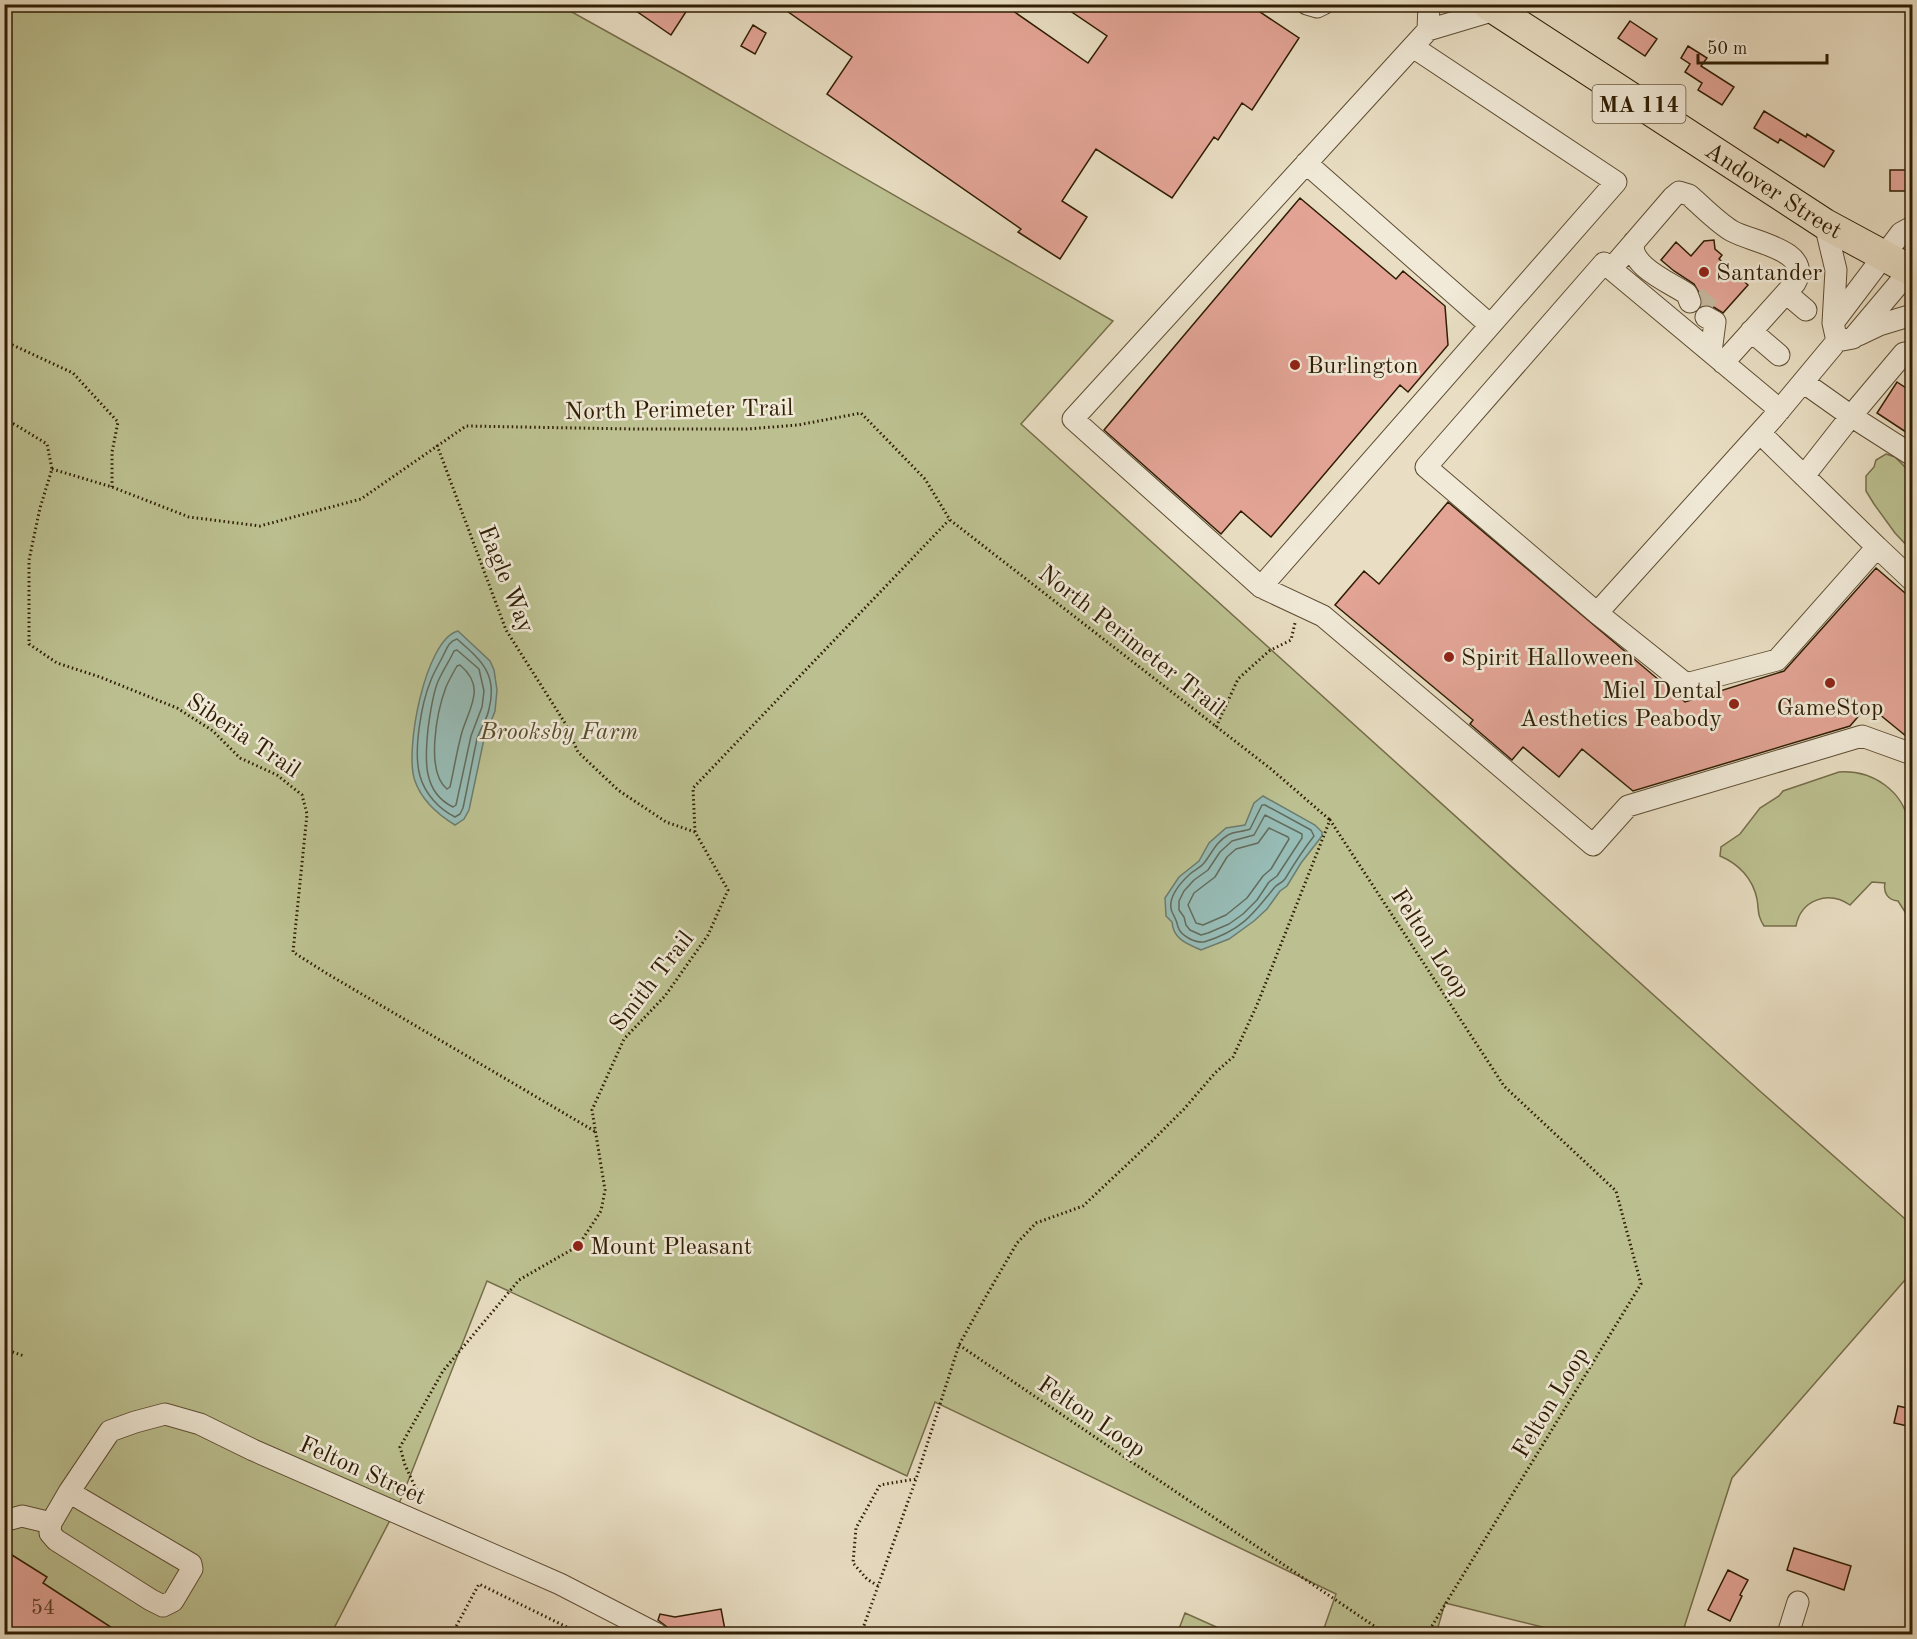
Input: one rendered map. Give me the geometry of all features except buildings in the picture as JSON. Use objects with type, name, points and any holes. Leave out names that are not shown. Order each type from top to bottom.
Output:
[{"type":"highway","name":"Andover Street","points":[[1491,7],[1825,224],[1912,270]]},
{"type":"street","points":[[1307,4],[1317,7],[1323,4]]},
{"type":"street","points":[[1428,30],[1429,4]]},
{"type":"street","points":[[1491,7],[1428,30],[1072,419],[1261,587],[1323,616],[1593,845],[1628,806],[1862,736],[1912,754]]},
{"type":"street","points":[[1261,587],[1616,182],[1413,47]]},
{"type":"street","points":[[1306,163],[1490,326]]},
{"type":"street","points":[[1611,269],[1679,192],[1684,193],[1734,232],[1776,248],[1792,258],[1797,264],[1798,274],[1795,283],[1751,331],[1717,357]]},
{"type":"street","points":[[1825,224],[1836,270],[1841,334]]},
{"type":"street","points":[[1841,334],[1882,255],[1900,232],[1912,227]]},
{"type":"street","points":[[1634,242],[1633,253],[1639,261],[1691,297]]},
{"type":"street","points":[[1780,410],[1604,263],[1426,467],[1597,613],[1686,684],[1777,660],[1877,547]]},
{"type":"street","points":[[1597,613],[1760,433],[1841,334],[1912,270]]},
{"type":"street","points":[[1786,292],[1806,310]]},
{"type":"street","points":[[1841,334],[1912,315]]},
{"type":"street","points":[[1711,317],[1717,357]]},
{"type":"street","points":[[1751,331],[1779,355]]},
{"type":"street","points":[[1804,476],[1904,353],[1912,358]]},
{"type":"street","points":[[1803,382],[1912,455]]},
{"type":"street","points":[[1760,433],[1912,580]]},
{"type":"street","name":"Felton Street","points":[[51,1523],[110,1431],[165,1414],[200,1424],[253,1450],[560,1584],[657,1635]]},
{"type":"street","points":[[4,1521],[22,1516],[51,1523],[50,1533],[56,1540],[151,1600],[163,1606],[173,1601],[192,1569],[191,1564],[69,1492]]},
{"type":"street","points":[[1788,1635],[1798,1602]]},
{"type":"path","points":[[4,341],[73,373],[118,422],[112,452],[112,487]]},
{"type":"path","name":"North Perimeter Trail","points":[[52,469],[112,487],[189,517],[260,526],[362,499],[466,426],[747,429],[798,425],[861,413],[925,479],[950,520],[1271,769],[1330,820]]},
{"type":"path","points":[[4,423],[14,424],[46,444],[52,469]]},
{"type":"path","name":"Eagle Way","points":[[436,445],[506,630],[565,723],[578,752],[618,790],[666,822],[695,832]]},
{"type":"path","name":"Siberia Trail","points":[[52,469],[40,508],[29,560],[29,644],[57,663],[100,677],[177,708],[213,731],[240,758],[277,775],[302,795],[307,814],[293,951],[336,979],[596,1132]]},
{"type":"path","name":"Smith Trail","points":[[414,1520],[422,1501],[405,1465],[400,1447],[444,1371],[519,1280],[578,1246],[601,1211],[605,1190],[592,1110],[624,1039],[665,996],[708,935],[728,890],[695,832],[693,788],[950,520]]},
{"type":"path","points":[[1216,727],[1238,679],[1269,651],[1291,640],[1299,605]]},
{"type":"path","points":[[861,1635],[959,1345],[1017,1243],[1036,1223],[1083,1206],[1152,1141],[1215,1073],[1233,1057],[1257,1005],[1330,820]]},
{"type":"path","name":"Felton Loop","points":[[1330,820],[1504,1086],[1616,1191],[1641,1284],[1427,1635]]},
{"type":"path","name":"Felton Loop","points":[[959,1345],[1386,1635]]},
{"type":"path","points":[[4,1349],[24,1356]]},
{"type":"path","points":[[878,1587],[852,1563],[856,1528],[880,1485],[915,1479]]},
{"type":"path","points":[[452,1635],[479,1584],[581,1635]]},
{"type":"green space","name":"Brooksby Farm","points":[[536,4],[563,7],[1113,321],[1021,424],[1761,1092],[1912,1225],[1912,1272],[1732,1478],[1682,1634],[1571,1634],[1445,1603],[1436,1634],[1322,1634],[1336,1594],[935,1402],[907,1476],[487,1281],[401,1499],[331,1634],[5,1634],[4,5]]},
{"type":"green space","points":[[1886,454],[1895,457],[1912,474],[1912,551],[1895,533],[1866,491],[1866,476],[1874,467],[1876,460]]},
{"type":"green space","points":[[1839,772],[1852,772],[1875,779],[1885,785],[1901,802],[1910,828],[1909,850],[1912,859],[1914,889],[1912,917],[1907,915],[1898,901],[1887,895],[1885,883],[1872,882],[1850,905],[1833,898],[1825,898],[1809,904],[1803,910],[1796,926],[1764,926],[1749,879],[1733,863],[1720,856],[1721,847],[1740,834],[1760,808],[1783,791]]},
{"type":"green space","points":[[1185,1613],[1232,1634],[1177,1634]]},
{"type":"water","points":[[458,631],[490,661],[497,690],[495,711],[484,739],[469,810],[464,819],[455,825],[431,806],[418,788],[412,767],[412,746],[420,698],[427,674],[446,639]]},
{"type":"water","points":[[1263,796],[1315,825],[1322,832],[1322,836],[1287,886],[1280,891],[1267,909],[1229,939],[1201,950],[1182,940],[1175,933],[1172,922],[1166,916],[1165,898],[1179,877],[1199,861],[1209,843],[1226,828],[1245,825],[1254,803]]},
{"type":"tunnel","points":[[1695,296],[1712,311]]},
{"type":"place","name":"Santander","points":[[1704,272]]},
{"type":"place","name":"Burlington","points":[[1295,365]]},
{"type":"place","name":"Spirit Halloween","points":[[1449,657]]},
{"type":"place","name":"GameStop","points":[[1830,683]]},
{"type":"place","name":"Miel Dental Aesthetics Peabody","points":[[1734,704]]},
{"type":"place","name":"Mount Pleasant","points":[[578,1246]]}]
